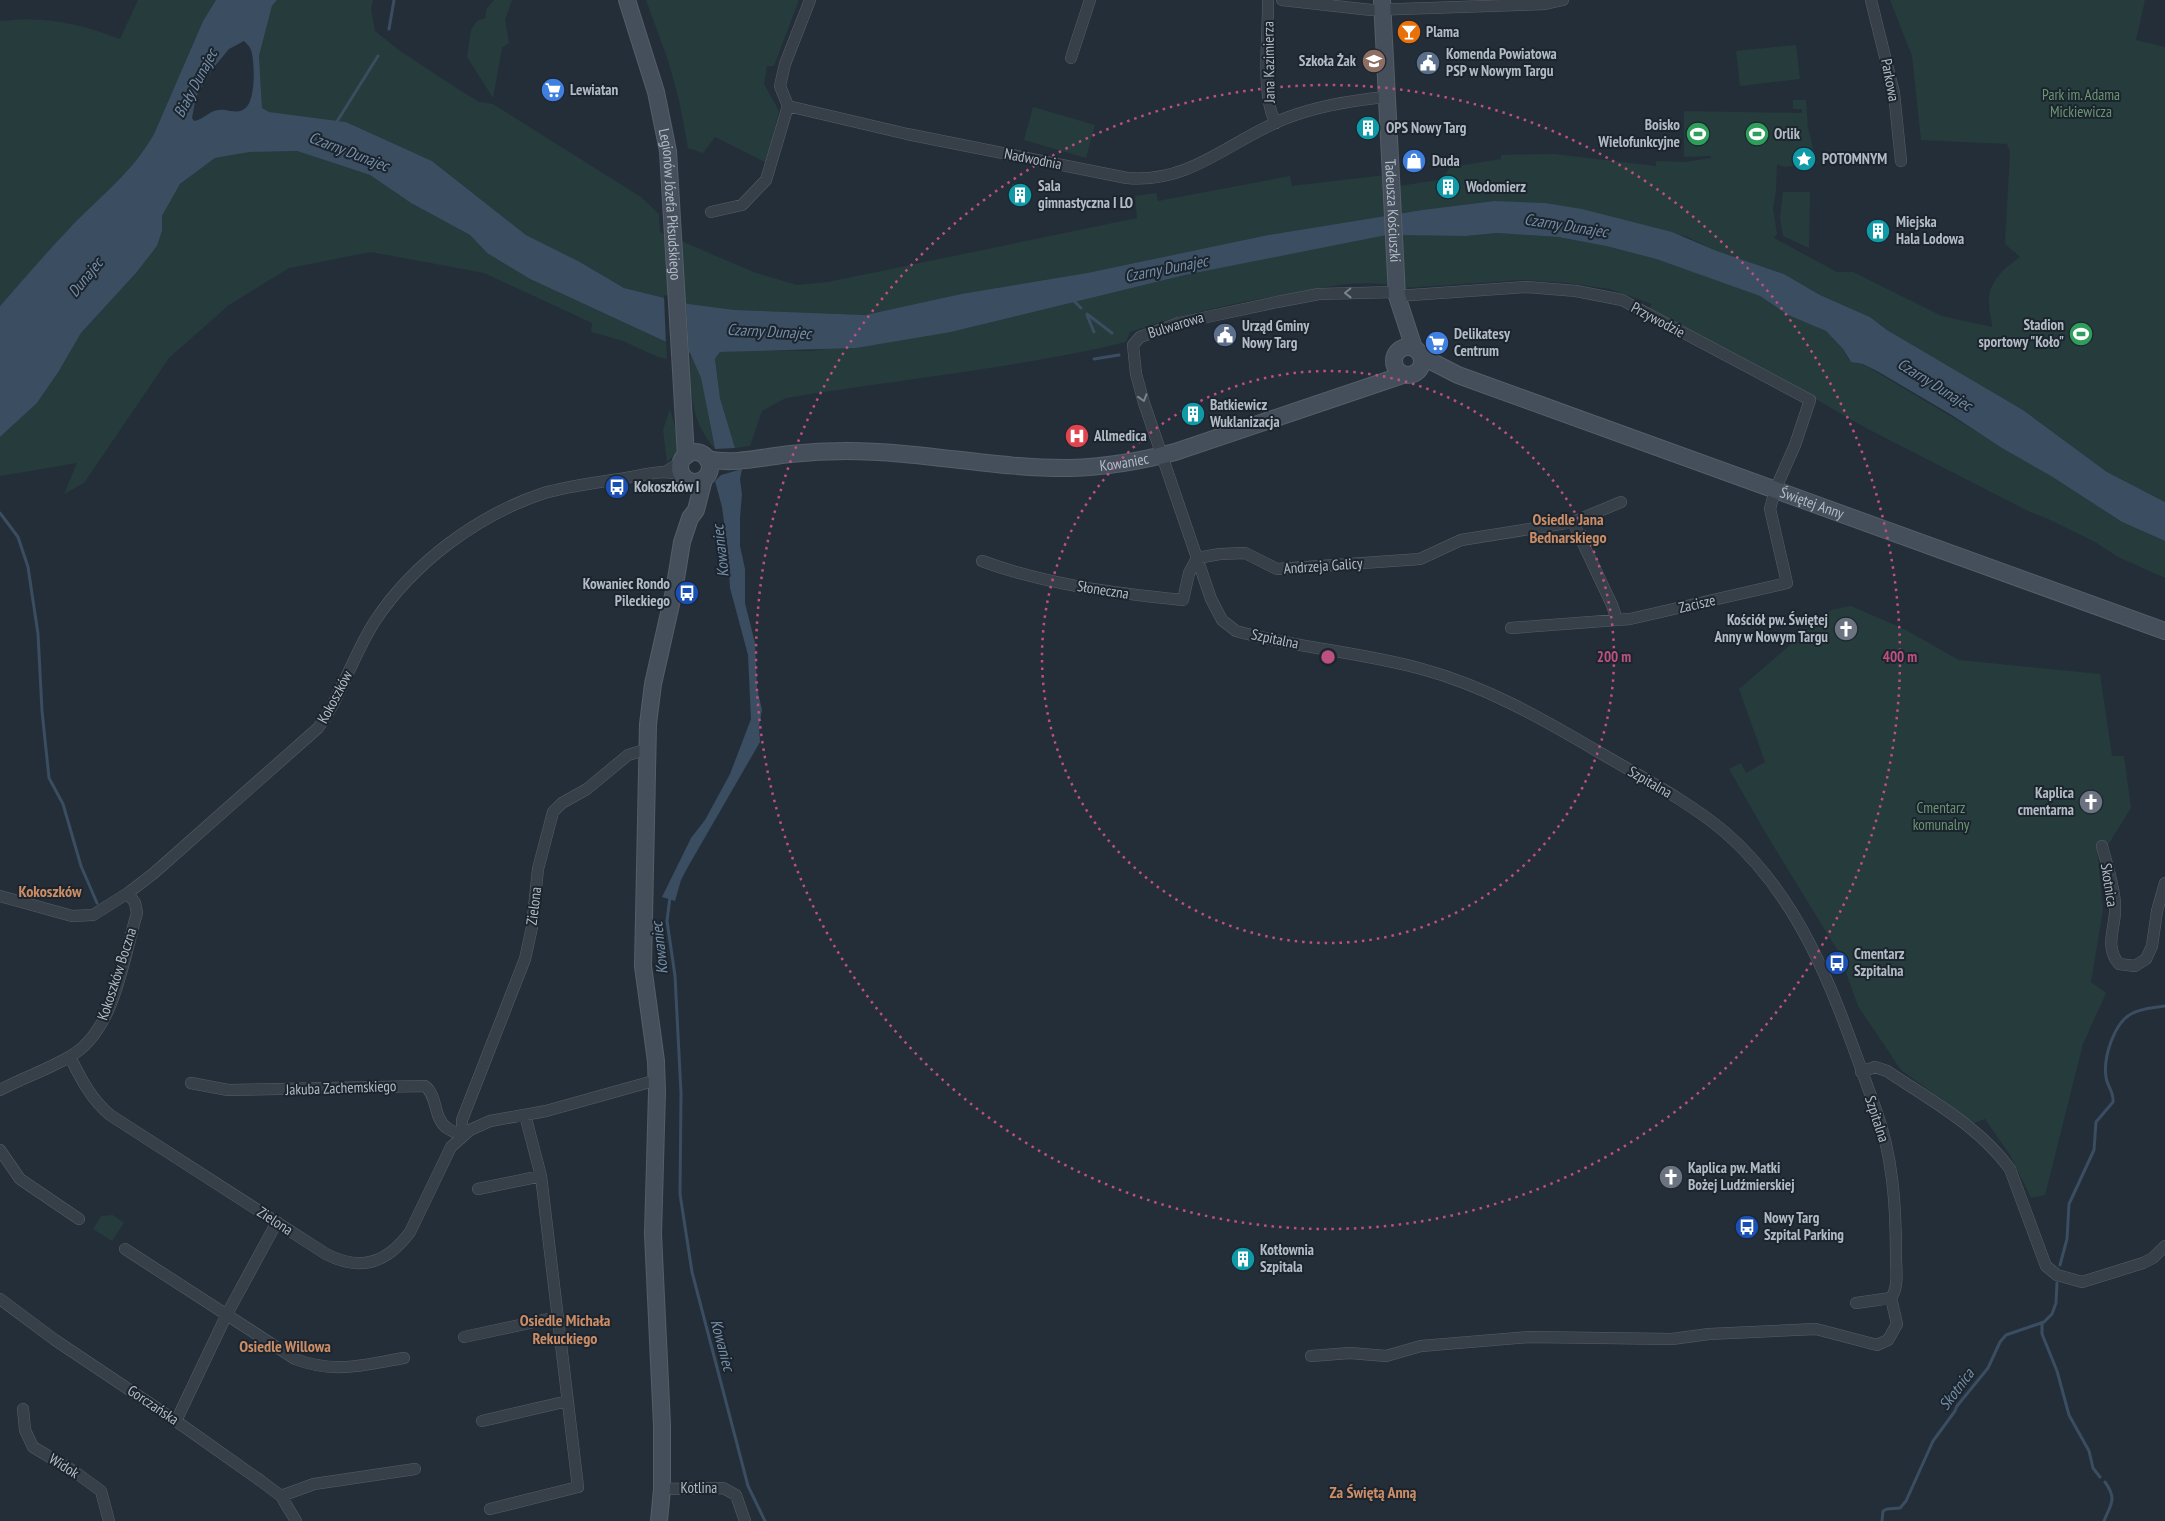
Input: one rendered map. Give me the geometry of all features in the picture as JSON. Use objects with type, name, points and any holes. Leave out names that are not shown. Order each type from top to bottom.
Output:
[{"type":"street","name":"Legionów Józefa Piłsudskiego","points":[[626,0],[643,50],[661,114],[668,151],[680,372],[685,414],[692,427],[695,467]]},
{"type":"street","points":[[711,212],[742,205],[766,180],[788,106],[780,86],[783,71],[810,0]]},
{"type":"street","points":[[1071,58],[1090,0]]},
{"type":"street","name":"Jana Kazimierza","points":[[1268,0],[1267,57],[1270,109],[1276,123]]},
{"type":"street","points":[[1282,0],[1382,5],[1545,4],[1563,0]]},
{"type":"street","name":"Parkowa","points":[[1872,0],[1894,93],[1901,161]]},
{"type":"street","name":"Tadeusza Kościuszki","points":[[1382,5],[1397,295],[1408,360]]},
{"type":"street","name":"Nadwodnia","points":[[788,106],[907,134],[1144,180],[1158,179],[1189,169],[1276,123],[1321,109],[1386,97]]},
{"type":"street","name":"Przywodzie","points":[[1397,295],[1527,287],[1576,291],[1622,300],[1810,400],[1795,445],[1775,490]]},
{"type":"street","name":"Bulwarowa","points":[[1163,455],[1136,374],[1133,345],[1140,337],[1199,318],[1319,294],[1397,295]]},
{"type":"street","name":"Świętej Anny","points":[[1408,360],[1458,375],[2165,632]]},
{"type":"street","name":"Kowaniec","points":[[695,467],[807,453],[850,451],[1034,467],[1069,468],[1111,465],[1163,455],[1357,392],[1408,360]]},
{"type":"street","name":"Szpitalna","points":[[1163,455],[1197,558],[1218,613],[1222,620],[1236,631],[1419,668],[1455,678],[1490,692],[1670,793],[1712,822],[1759,866],[1798,920],[1815,951],[1880,1122],[1892,1177],[1896,1212],[1896,1285],[1891,1298]]},
{"type":"street","points":[[659,1521],[662,1488],[662,1424],[654,1234],[657,1080],[643,966],[648,749],[653,684],[674,590],[682,542],[690,518],[695,467]]},
{"type":"street","name":"Kokoszków","points":[[0,896],[79,917],[93,915],[128,893],[154,873],[318,728],[329,714],[375,621],[408,581],[444,547],[470,527],[543,494],[585,484],[695,467]]},
{"type":"street","name":"Zacisze","points":[[1511,628],[1630,619],[1787,583],[1770,509],[1775,490]]},
{"type":"street","name":"Andrzeja Galicy","points":[[1197,558],[1220,554],[1245,553],[1277,569],[1420,559],[1461,540],[1573,522],[1621,502]]},
{"type":"street","points":[[1573,522],[1612,605],[1617,620]]},
{"type":"street","name":"Słoneczna","points":[[982,561],[1021,575],[1122,594],[1183,600],[1189,573],[1197,558]]},
{"type":"street","name":"Zielona","points":[[462,1135],[462,1120],[525,959],[532,927],[538,868],[553,812],[562,803],[588,789],[628,755],[648,749]]},
{"type":"street","name":"Skotnica","points":[[2102,846],[2116,905],[2110,942],[2114,958],[2119,964],[2135,966],[2146,959],[2152,946],[2157,911],[2165,883]]},
{"type":"street","name":"Kokoszków Boczna","points":[[0,1090],[70,1057],[94,1036],[102,1026],[137,913],[135,903],[128,893]]},
{"type":"street","name":"Zielona","points":[[70,1057],[86,1088],[110,1115],[334,1258],[360,1263],[379,1260],[395,1250],[410,1232],[451,1147],[462,1135],[478,1124],[526,1115],[657,1080]]},
{"type":"street","points":[[1862,1072],[1875,1067],[1887,1071],[1976,1132],[2001,1156],[2010,1169],[2046,1266],[2057,1275],[2082,1282],[2143,1263],[2153,1258],[2165,1246]]},
{"type":"street","name":"Jakuba Zachemskiego","points":[[191,1084],[228,1090],[425,1086],[431,1091],[436,1114],[446,1128],[462,1135]]},
{"type":"street","points":[[490,1509],[578,1487],[541,1176],[526,1115]]},
{"type":"street","points":[[0,1150],[20,1179],[79,1219]]},
{"type":"street","points":[[478,1189],[541,1176]]},
{"type":"street","points":[[176,1421],[227,1314],[276,1222]]},
{"type":"street","points":[[125,1250],[295,1359],[329,1368],[350,1367],[404,1358]]},
{"type":"street","points":[[1311,1356],[1350,1353],[1386,1356],[1421,1346],[1530,1337],[1672,1339],[1710,1334],[1816,1329],[1877,1345],[1888,1340],[1897,1324],[1891,1298],[1856,1303]]},
{"type":"street","name":"Gorczańska","points":[[0,1299],[55,1340],[176,1421],[281,1496],[296,1521]]},
{"type":"street","points":[[464,1337],[557,1317]]},
{"type":"street","points":[[482,1421],[568,1401]]},
{"type":"street","name":"Widok","points":[[23,1409],[25,1430],[33,1447],[75,1472],[101,1491],[109,1521]]},
{"type":"street","points":[[281,1496],[314,1484],[416,1469]]},
{"type":"street","name":"Kotlina","points":[[662,1488],[723,1488],[736,1495],[745,1521]]},
{"type":"green space","points":[[138,0],[216,0],[203,21],[154,134],[144,149],[113,186],[58,240],[0,306],[0,21],[32,19],[61,22],[120,39]]},
{"type":"green space","name":"Park im. Adama Mickiewicza","points":[[277,0],[373,0],[371,9],[375,31],[400,51],[461,91],[479,102],[493,104],[641,197],[659,214],[660,232],[756,273],[797,285],[828,282],[1137,218],[1135,196],[1156,193],[1158,201],[1290,176],[1292,186],[1385,175],[1386,188],[1444,179],[1444,175],[1451,167],[1501,159],[1501,155],[1554,154],[1656,166],[1656,161],[1685,162],[1711,158],[1711,156],[1684,157],[1684,111],[1802,113],[1802,109],[1793,109],[1793,100],[1806,100],[1808,128],[1817,163],[1784,167],[1777,164],[1773,208],[1777,234],[1774,238],[1837,272],[1853,272],[1942,316],[1992,327],[1989,304],[1991,289],[2002,271],[2020,257],[2005,244],[2010,152],[2007,144],[1921,140],[1912,56],[1890,0],[2145,0],[2136,40],[2165,47],[2165,502],[2107,472],[2023,410],[1887,330],[1870,317],[1820,295],[1784,274],[1717,251],[1685,236],[1494,201],[1422,210],[1268,235],[1087,273],[961,294],[865,315],[735,310],[689,304],[624,288],[580,262],[526,235],[432,161],[346,122],[268,112],[262,108],[259,56],[272,6]]},
{"type":"green space","points":[[494,0],[512,0],[505,20],[509,43],[502,48],[493,98],[467,57],[471,30],[477,21],[485,18],[487,8]]},
{"type":"green space","points":[[646,0],[799,0],[774,66],[767,66],[764,84],[779,111],[767,163],[715,137],[703,153],[688,148],[679,100],[668,60]]},
{"type":"green space","points":[[1796,45],[1800,79],[1740,86],[1736,51]]},
{"type":"green space","points":[[1033,107],[1095,125],[1086,158],[1024,140]]},
{"type":"green space","points":[[297,151],[370,175],[411,203],[470,235],[487,253],[530,279],[666,342],[667,359],[658,357],[623,341],[591,332],[592,323],[484,273],[371,252],[289,268],[229,305],[169,358],[84,483],[64,494],[77,463],[0,476],[0,437],[37,403],[59,371],[81,333],[136,273],[157,246],[162,231],[162,216],[180,184],[215,158],[250,152]]},
{"type":"green space","points":[[1783,192],[1810,192],[1809,248],[1783,236],[1780,218]]},
{"type":"green space","points":[[1497,233],[1558,237],[1606,246],[1656,259],[1760,296],[1788,315],[1826,331],[1843,349],[1848,359],[1858,364],[1863,364],[2051,476],[2122,522],[2165,541],[2165,578],[2118,557],[2095,542],[2030,512],[1866,428],[1805,393],[1648,311],[1652,304],[1610,289],[1568,283],[1524,280],[1403,288],[1374,283],[1359,283],[1246,302],[1188,315],[1130,332],[1126,342],[1084,351],[999,367],[786,398],[762,411],[750,446],[735,448],[720,398],[715,359],[720,352],[764,350],[811,351],[951,332],[1185,275],[1387,235],[1466,236]]},
{"type":"green space","points":[[690,353],[701,378],[715,449],[700,427],[693,404]]},
{"type":"green space","points":[[670,409],[679,441],[678,452],[667,462],[663,430]]},
{"type":"green space","name":"Cmentarz komunalny","points":[[1851,606],[1906,630],[1959,660],[2100,674],[2112,756],[2124,756],[2131,808],[2108,845],[2097,847],[2103,910],[2091,982],[2106,993],[2083,1044],[2045,1195],[2031,1198],[2010,1155],[1985,1119],[1974,1123],[1901,1070],[1858,1006],[1839,953],[1729,769],[1741,763],[1746,773],[1765,762],[1739,689],[1831,610]]},
{"type":"green space","points":[[113,1215],[124,1223],[112,1241],[93,1229],[101,1216]]},
{"type":"water","points":[[216,0],[277,0],[272,6],[259,56],[262,108],[269,112],[346,122],[432,161],[526,235],[580,262],[624,288],[689,304],[735,310],[865,315],[961,294],[1087,273],[1268,235],[1422,210],[1494,201],[1545,203],[1582,209],[1672,232],[1717,251],[1784,274],[1820,295],[1870,317],[1887,330],[2023,410],[2107,472],[2165,502],[2165,541],[2122,522],[2051,476],[1877,371],[1863,364],[1851,362],[1843,349],[1826,331],[1788,315],[1760,296],[1656,259],[1606,246],[1558,237],[1497,233],[1466,236],[1387,235],[1185,275],[951,332],[856,348],[720,352],[715,359],[720,398],[735,448],[715,449],[701,378],[690,353],[530,279],[487,253],[470,235],[411,203],[370,175],[297,151],[250,152],[215,158],[180,184],[162,216],[162,231],[157,246],[136,273],[81,333],[59,371],[37,403],[0,437],[0,306],[58,240],[113,186],[144,149],[154,134],[203,21]],"holes":[[[244,41],[251,50],[254,72],[253,91],[248,105],[241,111],[215,111],[194,121],[192,118],[196,97],[210,72],[229,49]]]},
{"type":"water","points":[[742,469],[740,479],[742,494],[740,546],[745,569],[745,603],[755,643],[757,688],[762,710],[759,726],[760,742],[689,865],[681,880],[675,901],[662,897],[691,838],[705,820],[730,774],[751,719],[748,655],[730,588],[722,507],[715,481],[721,475]]},
{"type":"pier","points":[[664,295],[686,301],[689,357],[666,345]]},
{"type":"waterway","points":[[389,29],[394,0]]},
{"type":"waterway","points":[[336,123],[378,56]]},
{"type":"waterway","points":[[1071,298],[1081,308]]},
{"type":"waterway","points":[[1087,314],[1112,333]]},
{"type":"waterway","points":[[1087,315],[1094,332]]},
{"type":"waterway","points":[[1094,359],[1119,355]]},
{"type":"waterway","points":[[0,513],[18,537],[28,567],[38,634],[42,711],[49,778],[63,804],[81,866],[97,903]]},
{"type":"waterway","name":"Kowaniec","points":[[670,897],[667,921],[675,976],[681,1093],[680,1194],[692,1272],[748,1486],[765,1521]]},
{"type":"waterway","name":"Skotnica","points":[[2060,1265],[2067,1239],[2069,1204],[2094,1150],[2096,1122],[2113,1102],[2106,1069],[2106,1060],[2111,1042],[2120,1025],[2131,1014],[2143,1009],[2165,1006]]},
{"type":"waterway","name":"Skotnica","points":[[1882,1521],[1883,1511],[1900,1508],[1906,1501],[1933,1441],[1957,1406],[1988,1368],[2000,1342],[2006,1335],[2044,1322],[2052,1314],[2056,1303],[2057,1283]]},
{"type":"waterway","points":[[2042,1323],[2042,1334],[2057,1371],[2069,1415],[2089,1451],[2093,1468],[2100,1477]]},
{"type":"waterway","points":[[2104,1521],[2112,1502],[2111,1493],[2105,1482]]},
{"type":"place","name":"Plama","points":[[1409,32]]},
{"type":"place","name":"Szkoła Żak","points":[[1374,61]]},
{"type":"place","name":"Komenda Powiatowa PSP w Nowym Targu","points":[[1428,63]]},
{"type":"place","name":"Lewiatan","points":[[553,90]]},
{"type":"place","name":"OPS Nowy Targ","points":[[1368,128]]},
{"type":"place","name":"Boisko Wielofunkcyjne","points":[[1698,134]]},
{"type":"place","name":"Orlik","points":[[1757,134]]},
{"type":"place","name":"POTOMNYM","points":[[1804,159]]},
{"type":"place","name":"Duda","points":[[1414,161]]},
{"type":"place","name":"Wodomierz","points":[[1448,187]]},
{"type":"place","name":"Sala gimnastyczna I LO","points":[[1020,195]]},
{"type":"place","name":"Miejska Hala Lodowa","points":[[1878,231]]},
{"type":"place","name":"Stadion sportowy \"Koło\"","points":[[2081,334]]},
{"type":"place","name":"Urząd Gminy Nowy Targ","points":[[1225,335]]},
{"type":"place","name":"Delikatesy Centrum","points":[[1437,343]]},
{"type":"place","name":"Batkiewicz Wuklanizacja","points":[[1193,414]]},
{"type":"place","name":"Allmedica","points":[[1077,436]]},
{"type":"place","name":"Kokoszków I","points":[[617,487]]},
{"type":"place","name":"Kowaniec Rondo Pileckiego","points":[[687,593]]},
{"type":"place","name":"Kościół pw. Świętej Anny w Nowym Targu","points":[[1846,629]]},
{"type":"place","name":"Kaplica cmentarna","points":[[2091,802]]},
{"type":"place","name":"Cmentarz Szpitalna","points":[[1837,963]]},
{"type":"place","name":"Kaplica pw. Matki Bożej Ludźmierskiej","points":[[1671,1177]]},
{"type":"place","name":"Nowy Targ Szpital Parking","points":[[1747,1227]]},
{"type":"place","name":"Kotłownia Szpitala","points":[[1243,1259]]},
{"type":"district","name":"Osiedle Jana Bednarskiego","points":[[1568,528]]},
{"type":"district","name":"Kokoszków","points":[[50,891]]},
{"type":"district","name":"Osiedle Michała Rekuckiego","points":[[565,1329]]},
{"type":"district","name":"Osiedle Willowa","points":[[285,1346]]},
{"type":"district","name":"Za Świętą Anną","points":[[1373,1492]]},
{"type":"water label","name":"Biały Dunajec","points":[[195,83]]},
{"type":"water label","name":"Czarny Dunajec","points":[[349,151]]},
{"type":"water label","name":"Czarny Dunajec","points":[[1566,225]]},
{"type":"water label","name":"Czarny Dunajec","points":[[1166,268]]},
{"type":"water label","name":"Dunajec","points":[[85,277]]},
{"type":"water label","name":"Czarny Dunajec","points":[[769,331]]},
{"type":"water label","name":"Czarny Dunajec","points":[[1935,384]]}]
